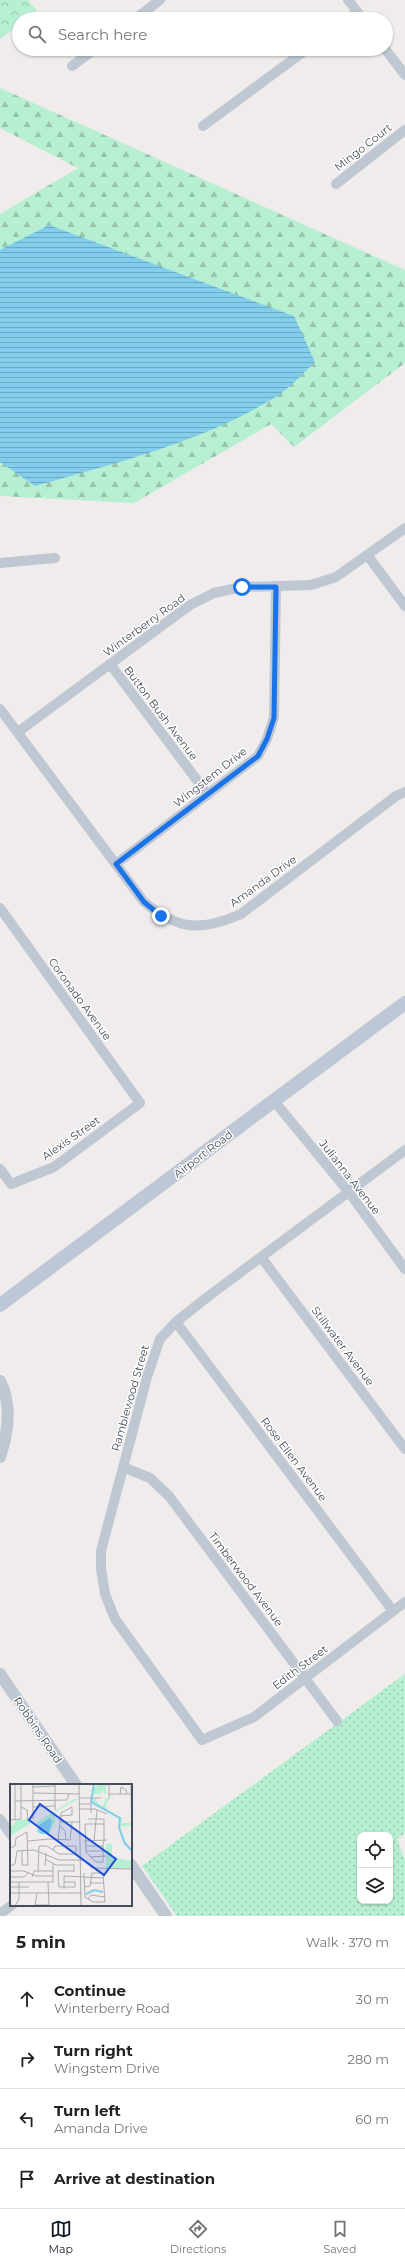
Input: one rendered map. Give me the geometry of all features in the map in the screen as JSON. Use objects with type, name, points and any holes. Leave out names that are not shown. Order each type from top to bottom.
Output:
[{"type":"main road","name":"Airport Road","points":[[0,1305],[405,1003]]},
{"type":"street","points":[[144,12],[160,0]]},
{"type":"street","points":[[348,0],[358,12]]},
{"type":"street","points":[[72,66],[86,56]]},
{"type":"street","points":[[204,126],[298,56]]},
{"type":"street","points":[[390,56],[405,75]]},
{"type":"street","name":"Mingo Court","points":[[336,184],[405,130]]},
{"type":"street","name":"Winterberry Road","points":[[18,732],[190,605],[214,592],[242,587],[311,585],[336,576],[368,556],[405,528]]},
{"type":"street","points":[[368,556],[405,606]]},
{"type":"street","points":[[0,563],[55,558]]},
{"type":"street","name":"Wingstem Drive","points":[[116,864],[258,756],[267,739],[274,718],[276,587]]},
{"type":"street","name":"Button Bush Avenue","points":[[110,664],[208,795]]},
{"type":"street","name":"Amanda Drive","points":[[0,709],[144,902],[161,916],[179,924],[199,926],[219,924],[241,914],[396,796],[405,792]]},
{"type":"street","name":"Coronado Avenue","points":[[0,908],[140,1103]]},
{"type":"street","name":"Julianna Avenue","points":[[274,1101],[348,1192],[405,1269]]},
{"type":"street","name":"Alexis Street","points":[[0,1169],[11,1184],[54,1167],[140,1103]]},
{"type":"street","name":"Ramblewood Street","points":[[202,1740],[115,1619],[105,1594],[101,1569],[101,1550],[160,1339],[176,1322],[405,1150]]},
{"type":"street","name":"Stillwater Avenue","points":[[261,1257],[405,1449]]},
{"type":"street","name":"Rose Ellen Avenue","points":[[176,1322],[393,1610]]},
{"type":"street","points":[[0,1381],[8,1411],[7,1436],[0,1457]]},
{"type":"street","name":"Timberwood Avenue","points":[[123,1467],[150,1478],[169,1496],[337,1720]]},
{"type":"street","name":"Edith Street","points":[[202,1740],[254,1717],[405,1602]]},
{"type":"street","name":"Robbins Road","points":[[0,1674],[75,1784]]},
{"type":"street","points":[[0,1819],[10,1834]]},
{"type":"street","points":[[132,1866],[166,1916]]},
{"type":"street","points":[[0,1914],[11,1906]]},
{"type":"green space","points":[[0,0],[28,0],[37,11],[12,12],[12,30],[0,39]]},
{"type":"green space","points":[[0,88],[405,270],[405,363],[294,447],[271,424],[134,503],[0,496],[0,214],[78,168],[0,128]]},
{"type":"green space","points":[[405,1674],[405,1833],[397,1839],[405,1860],[405,1916],[177,1916],[142,1866]]},
{"type":"water","points":[[49,225],[294,316],[315,362],[280,394],[247,413],[218,427],[158,450],[35,486],[0,462],[0,250]]},
{"type":"route","points":[[161,916],[144,902],[116,864],[258,756],[267,739],[274,718],[276,587],[242,587]]}]
